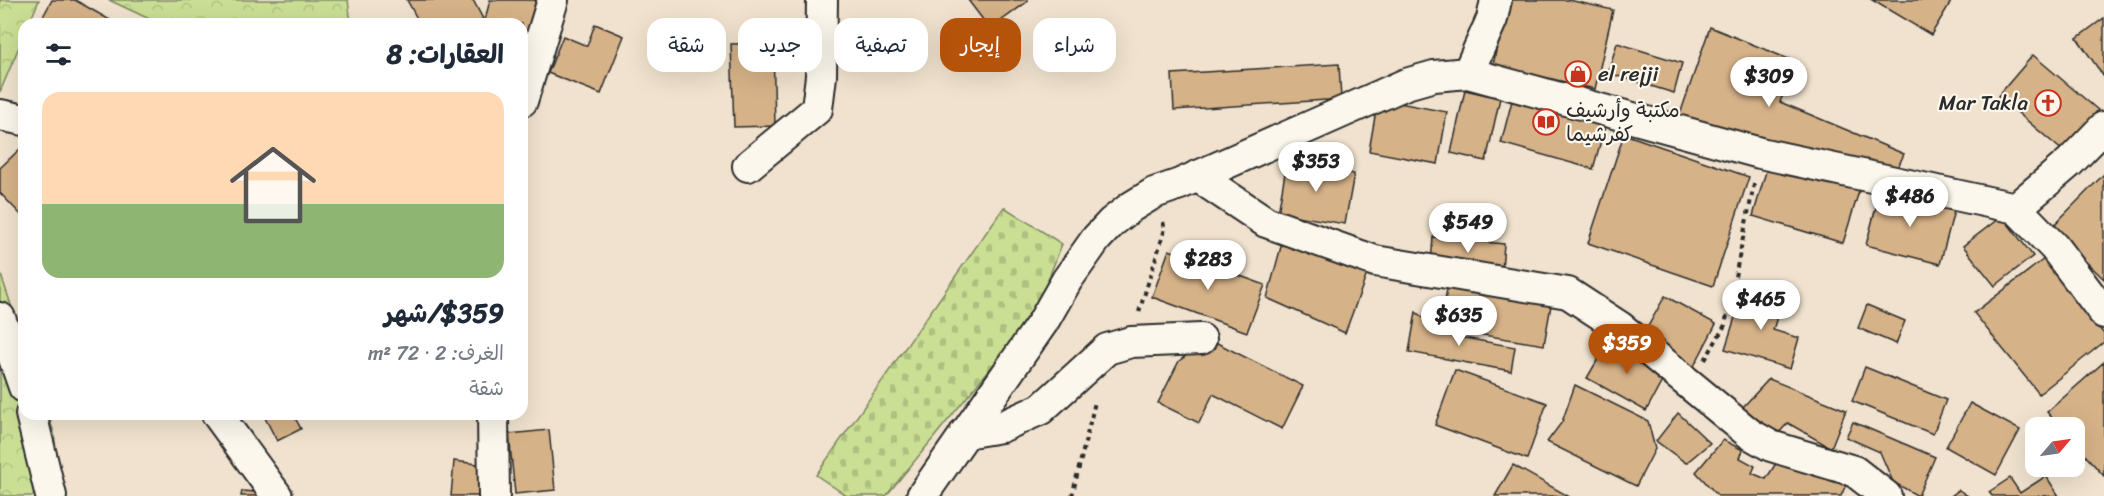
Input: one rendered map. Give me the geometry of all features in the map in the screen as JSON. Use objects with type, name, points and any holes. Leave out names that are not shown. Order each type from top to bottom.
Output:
[{"type":"street","points":[[528,81],[553,0]]},
{"type":"street","points":[[748,166],[817,109],[821,76],[822,0]]},
{"type":"street","points":[[1468,73],[1492,18],[1497,0]]},
{"type":"street","points":[[922,496],[1096,239],[1112,222],[1154,193],[1406,84],[1434,76],[1468,73],[1760,153],[2016,208],[2054,247],[2104,313]]},
{"type":"street","points":[[0,115],[18,119]]},
{"type":"street","points":[[2016,208],[2070,162],[2104,127]]},
{"type":"street","points":[[1197,176],[1266,222],[1375,261],[1568,293],[1620,327],[1750,434],[1771,446],[1854,471],[1886,496]]},
{"type":"street","points":[[0,318],[18,370]]},
{"type":"street","points":[[965,433],[1001,428],[1041,409],[1107,349],[1131,342],[1201,339]]},
{"type":"street","points":[[32,420],[51,496]]},
{"type":"street","points":[[221,420],[277,496]]},
{"type":"street","points":[[493,420],[494,496]]},
{"type":"path","points":[[1697,389],[1700,370],[1725,325],[1760,153]]},
{"type":"path","points":[[1131,342],[1165,229],[1154,193]]},
{"type":"path","points":[[1072,496],[1096,394]]},
{"type":"green space","points":[[0,0],[39,0],[32,18],[18,18],[18,49],[0,92]]},
{"type":"green space","points":[[109,0],[348,0],[350,18],[147,18]]},
{"type":"green space","points":[[1004,207],[1062,244],[1034,315],[886,496],[847,496],[816,475]]},
{"type":"green space","points":[[0,272],[18,325],[18,420],[50,420],[54,433],[61,496],[3,496],[0,494]]},
{"type":"building","points":[[52,0],[75,0],[106,18],[42,18]]},
{"type":"building","points":[[407,0],[473,0],[482,18],[417,18]]},
{"type":"building","points":[[490,0],[536,0],[528,30],[528,18],[486,18]]},
{"type":"building","points":[[968,0],[1028,0],[1005,18],[982,18]]},
{"type":"building","points":[[1507,0],[1569,0],[1613,10],[1595,89],[1493,65]]},
{"type":"building","points":[[1872,0],[1952,0],[1931,35]]},
{"type":"building","points":[[2104,18],[2104,77],[2077,38]]},
{"type":"building","points":[[595,24],[624,36],[601,94],[548,73],[563,36],[587,46]]},
{"type":"building","points":[[1710,27],[1796,62],[1780,102],[1904,154],[1893,178],[1677,123]]},
{"type":"building","points":[[1617,43],[1682,63],[1674,93],[1608,73]]},
{"type":"building","points":[[731,44],[738,44],[738,72],[774,72],[775,126],[734,127]]},
{"type":"building","name":"Mar Takla","points":[[2033,55],[2098,110],[2064,152],[1998,96]]},
{"type":"building","points":[[1339,64],[1341,99],[1174,110],[1172,74]]},
{"type":"building","points":[[1465,90],[1500,98],[1486,161],[1451,153]]},
{"type":"building","points":[[1513,97],[1606,123],[1593,169],[1501,143]]},
{"type":"building","points":[[1378,99],[1447,112],[1438,164],[1369,151]]},
{"type":"building","points":[[1624,134],[1749,177],[1713,286],[1588,243]]},
{"type":"building","points":[[18,151],[18,212],[0,193],[0,168]]},
{"type":"building","points":[[1769,161],[1860,188],[1843,243],[1753,216]]},
{"type":"building","points":[[1287,162],[1354,174],[1345,224],[1278,213]]},
{"type":"building","points":[[2104,174],[2104,279],[2051,228]]},
{"type":"building","points":[[1880,192],[1954,211],[1940,264],[1866,245]]},
{"type":"building","points":[[2002,216],[2033,256],[1995,286],[1963,246]]},
{"type":"building","points":[[1433,237],[1504,244],[1502,270],[1431,263]]},
{"type":"building","points":[[1282,243],[1367,274],[1345,333],[1267,298]]},
{"type":"building","points":[[1169,250],[1265,285],[1247,332],[1152,297]]},
{"type":"building","points":[[2044,259],[2104,334],[2104,342],[2039,394],[1974,313]]},
{"type":"building","points":[[1447,288],[1551,305],[1544,345],[1441,328]]},
{"type":"building","points":[[1744,289],[1782,301],[1773,330],[1799,338],[1790,369],[1725,349]]},
{"type":"building","points":[[1665,296],[1716,324],[1693,368],[1641,339]]},
{"type":"building","points":[[1867,305],[1905,321],[1896,344],[1858,328]]},
{"type":"building","points":[[1416,312],[1443,334],[1515,347],[1511,371],[1409,352]]},
{"type":"building","points":[[1209,339],[1303,386],[1282,429],[1213,394],[1199,423],[1158,403],[1179,361]]},
{"type":"building","points":[[1609,340],[1667,372],[1646,411],[1587,378]]},
{"type":"building","points":[[2104,362],[2104,476],[2085,455],[2085,417],[2051,417],[2047,412]]},
{"type":"building","points":[[1865,367],[1946,400],[1933,434],[1852,401]]},
{"type":"building","points":[[1455,370],[1547,403],[1527,459],[1435,425]]},
{"type":"building","points":[[1769,379],[1846,410],[1831,448],[1788,423],[1774,438],[1742,408]]},
{"type":"building","points":[[1575,385],[1648,421],[1655,449],[1636,486],[1547,442],[1562,422]]},
{"type":"building","points":[[1970,403],[2020,430],[1996,475],[1946,447]]},
{"type":"building","points":[[1678,413],[1710,443],[1686,463],[1656,441]]},
{"type":"building","points":[[266,420],[296,420],[301,429],[277,441]]},
{"type":"building","points":[[1853,422],[1935,457],[1918,496],[1893,482],[1880,452],[1846,437]]},
{"type":"building","points":[[549,430],[555,490],[515,494],[509,434]]},
{"type":"building","points":[[1723,440],[1743,450],[1740,458],[1755,466],[1752,473],[1766,479],[1780,457],[1849,478],[1841,496],[1718,496],[1696,472]]},
{"type":"building","points":[[454,461],[485,465],[484,496],[451,496]]},
{"type":"building","points":[[1513,465],[1568,496],[1495,496]]},
{"type":"building","points":[[2047,477],[2059,496],[1992,496],[1989,492],[2010,478],[2020,493]]},
{"type":"building","points":[[1959,490],[1968,496],[1951,496]]},
{"type":"building","points":[[242,491],[272,493],[272,496],[241,496]]},
{"type":"place","name":"el rejji","points":[[1578,74]]},
{"type":"place","name":"Mar Takla","points":[[2048,103]]},
{"type":"place","name":"مكتبة وأرشيف كفرشيما","points":[[1546,122]]}]
